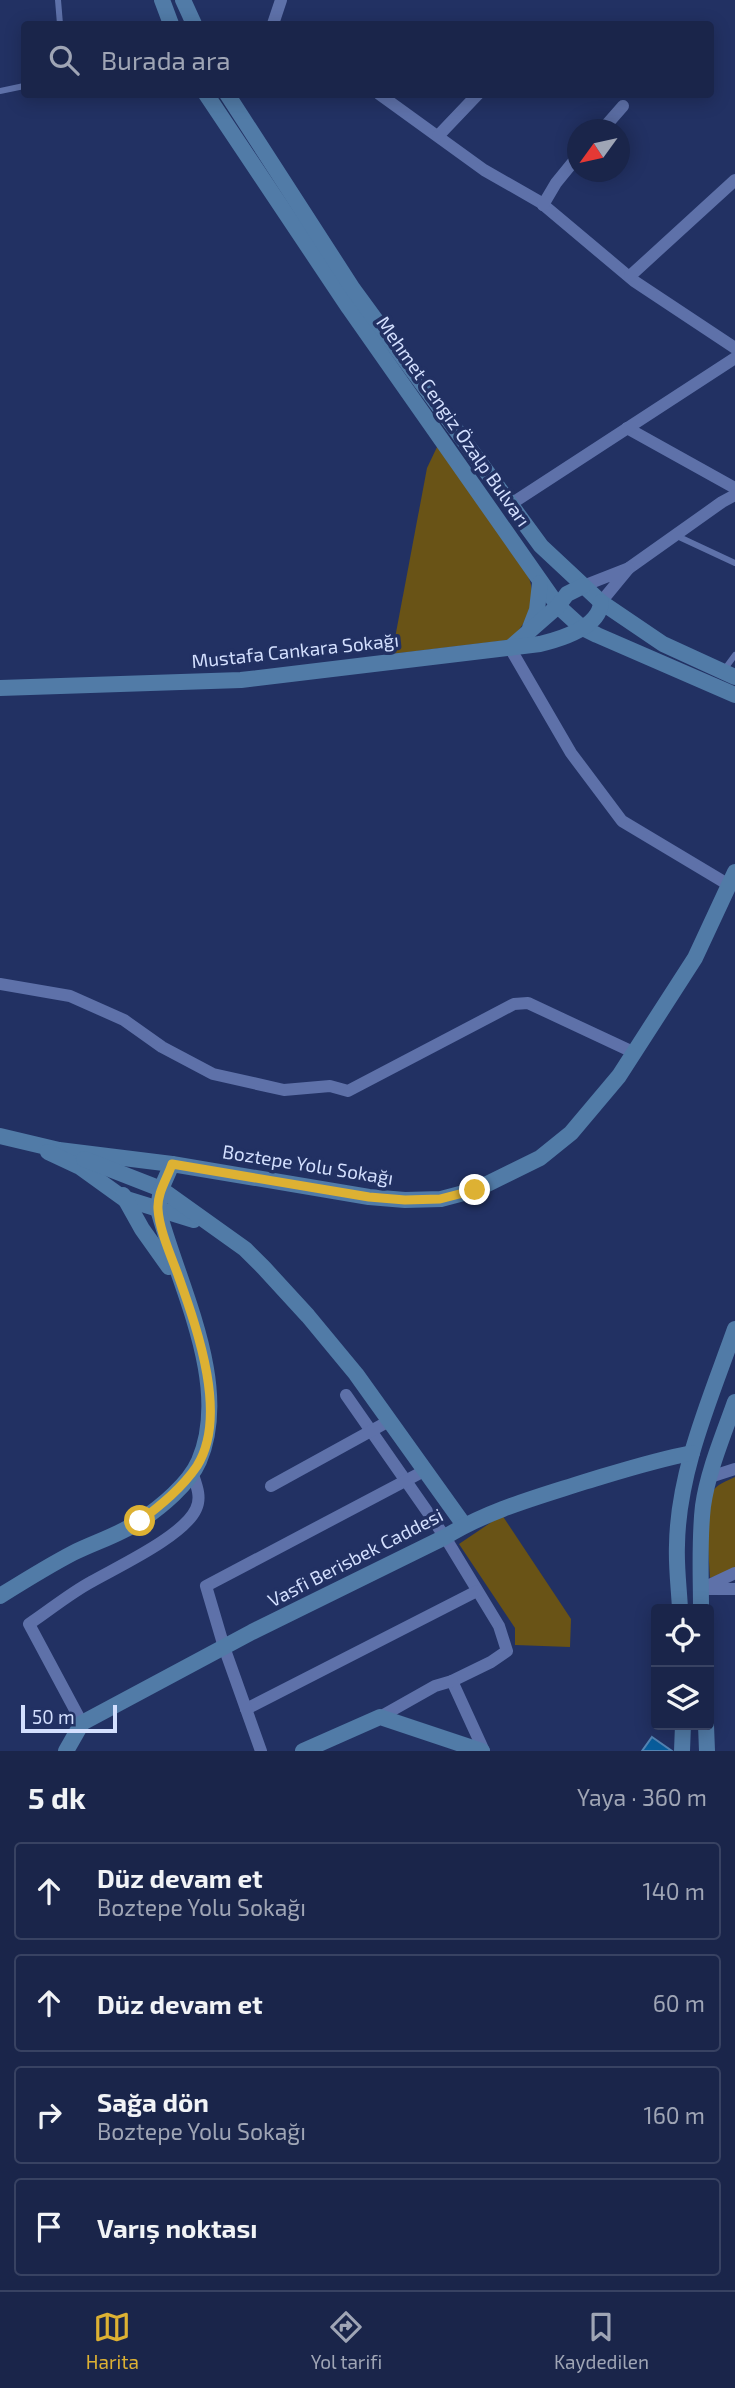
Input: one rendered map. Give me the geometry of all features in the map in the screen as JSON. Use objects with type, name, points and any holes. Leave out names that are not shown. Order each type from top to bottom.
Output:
[{"type":"street","points":[[162,0],[170,21]]},
{"type":"street","points":[[183,0],[193,21]]},
{"type":"street","points":[[275,21],[281,0]]},
{"type":"street","name":"Mehmet Cengiz Özalp Bulvarı","points":[[209,98],[349,308],[558,606],[581,627],[735,695]]},
{"type":"street","name":"Mehmet Cengiz Özalp Bulvarı","points":[[230,98],[353,289],[541,546],[601,602],[663,644],[729,674]]},
{"type":"street","points":[[385,98],[484,170],[543,205],[629,276],[689,320],[735,348]]},
{"type":"street","points":[[438,136],[474,98]]},
{"type":"street","points":[[611,119],[623,106]]},
{"type":"street","points":[[543,205],[567,170]]},
{"type":"street","points":[[629,276],[735,180]]},
{"type":"street","points":[[511,504],[735,358]]},
{"type":"street","points":[[627,428],[735,488]]},
{"type":"street","points":[[732,878],[622,821],[572,753],[510,648],[558,606],[567,594],[629,568],[735,495]]},
{"type":"street","points":[[581,627],[599,614],[601,602],[629,568]]},
{"type":"street","points":[[530,628],[537,610],[540,583]]},
{"type":"street","name":"Mustafa Cankara Sokağı","points":[[0,688],[241,680],[510,648],[556,640],[581,627]]},
{"type":"street","name":"Boztepe Yolu Sokağı","points":[[59,1150],[172,1164],[369,1197],[440,1199],[475,1190],[540,1158],[571,1133],[635,1053],[695,958],[732,878]]},
{"type":"street","points":[[0,984],[70,996],[124,1020],[162,1047],[213,1074],[284,1090],[330,1086],[348,1091],[514,1004],[528,1003],[635,1053]]},
{"type":"street","points":[[0,1136],[59,1150],[161,1189],[254,1258],[293,1299],[356,1374],[464,1525]]},
{"type":"street","points":[[27,1142],[80,1167],[123,1198],[178,1213],[219,1230]]},
{"type":"street","points":[[0,1597],[54,1563],[140,1521],[174,1493],[192,1472],[202,1452],[210,1414],[203,1351],[158,1209],[161,1189],[172,1164],[142,1167],[126,1175],[122,1184],[123,1198],[181,1283]]},
{"type":"street","points":[[680,1604],[677,1544],[685,1486],[691,1457],[735,1329]]},
{"type":"street","points":[[303,1751],[380,1717],[435,1686],[452,1681],[491,1662],[507,1651],[499,1626],[444,1537],[346,1395]]},
{"type":"street","points":[[701,1604],[703,1504],[735,1402]]},
{"type":"street","points":[[271,1486],[389,1421]]},
{"type":"street","name":"Vasfi Berisbek Caddesi","points":[[82,1723],[224,1647],[464,1525],[514,1504],[661,1458],[691,1457],[710,1477]]},
{"type":"street","points":[[685,1486],[735,1469]]},
{"type":"street","points":[[261,1751],[224,1647],[206,1586],[424,1471]]},
{"type":"street","points":[[66,1751],[82,1723],[29,1624],[92,1581],[145,1553],[187,1521],[197,1508],[199,1491],[192,1472]]},
{"type":"street","points":[[701,1589],[735,1573]]},
{"type":"street","points":[[701,1589],[735,1589]]},
{"type":"street","points":[[246,1709],[477,1591]]},
{"type":"street","points":[[452,1681],[483,1751]]},
{"type":"street","points":[[380,1717],[483,1751]]},
{"type":"street","points":[[682,1751],[684,1730]]},
{"type":"street","points":[[706,1730],[707,1751]]},
{"type":"lane","points":[[58,0],[60,21]]},
{"type":"lane","points":[[0,90],[21,86]]},
{"type":"lane","points":[[675,535],[735,563]]},
{"type":"lane","points":[[729,674],[735,655]]},
{"type":"shaded area","points":[[438,445],[528,576],[531,602],[526,619],[509,640],[392,654],[427,468]]},
{"type":"shaded area","points":[[735,1477],[735,1569],[710,1578],[708,1512],[712,1493],[716,1487]]},
{"type":"shaded area","points":[[502,1515],[571,1619],[570,1647],[515,1645],[515,1628],[459,1544]]},
{"type":"building","points":[[652,1737],[672,1751],[642,1751]]},
{"type":"route","points":[[140,1521],[160,1506],[198,1463],[206,1440],[210,1414],[203,1351],[158,1209],[161,1189],[172,1164],[369,1197],[440,1199],[475,1190]]}]
